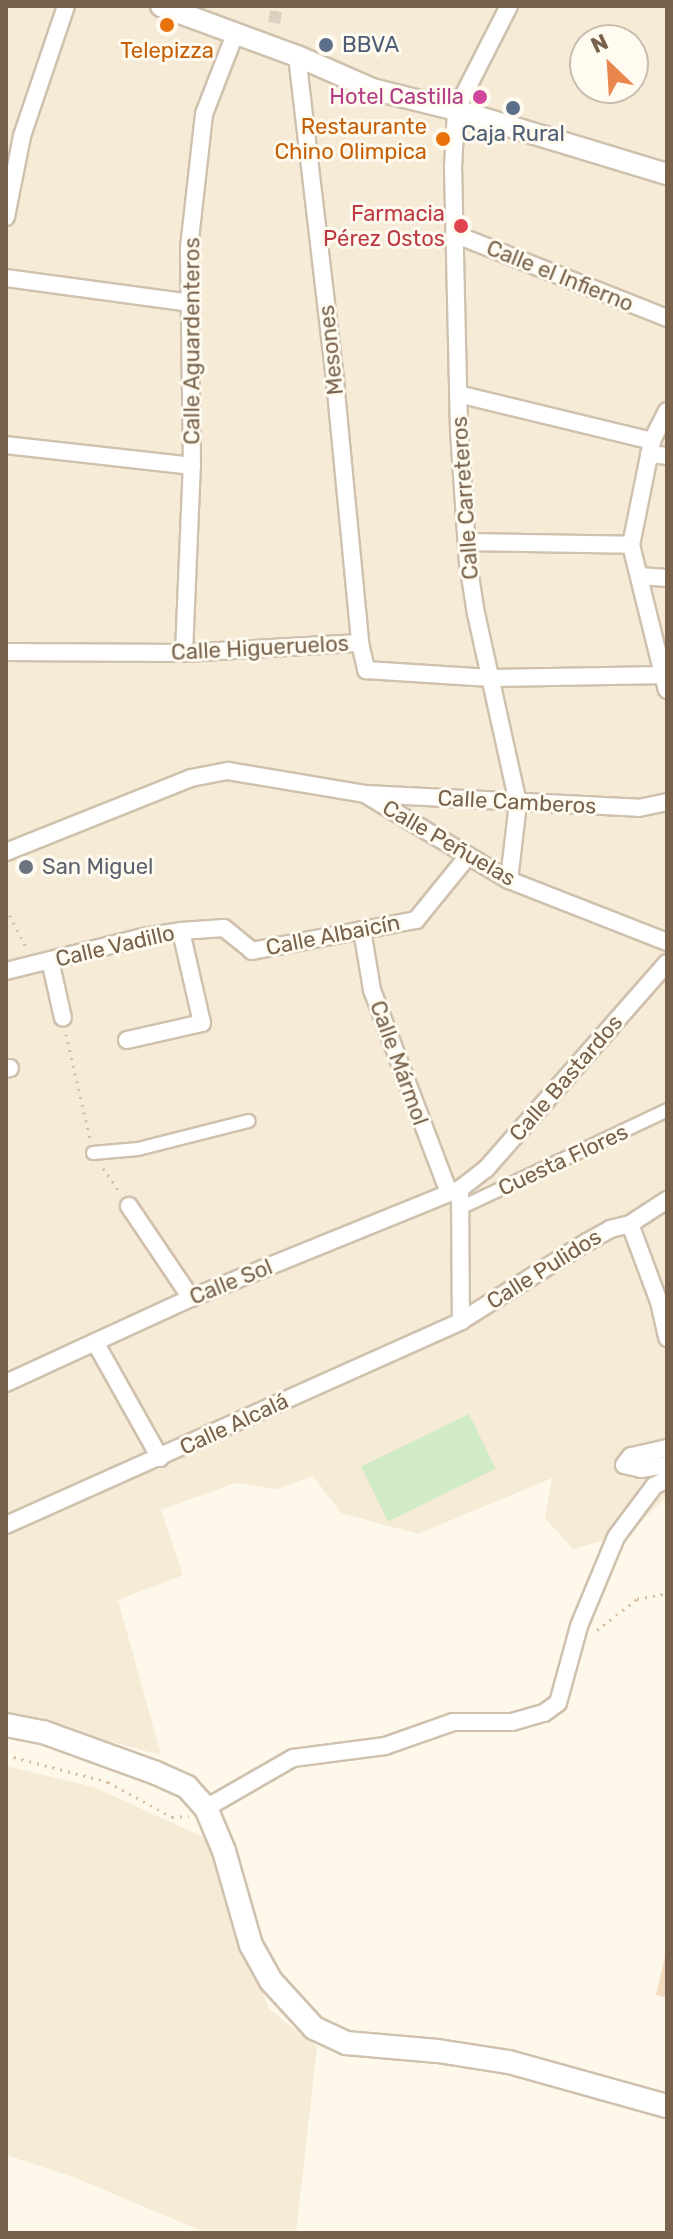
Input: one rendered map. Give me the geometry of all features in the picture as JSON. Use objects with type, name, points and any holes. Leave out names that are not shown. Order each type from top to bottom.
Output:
[{"type":"main road","points":[[6,1725],[43,1732],[187,1787],[206,1808],[224,1851],[251,1945],[271,1981],[314,2028],[346,2043],[438,2051],[509,2062],[667,2106]]},
{"type":"street","points":[[6,217],[22,136],[66,6]]},
{"type":"street","points":[[161,6],[297,56],[372,89],[456,110],[667,174]]},
{"type":"street","points":[[456,110],[510,7]]},
{"type":"street","name":"Calle Aguardenteros","points":[[184,653],[192,466],[189,248],[204,114],[235,34]]},
{"type":"street","name":"Mesones","points":[[297,56],[335,381],[360,643]]},
{"type":"street","name":"Calle Carreteros","points":[[456,110],[454,234],[458,394],[467,542],[472,594],[518,803],[509,880]]},
{"type":"street","name":"Calle el Infierno","points":[[454,234],[667,318]]},
{"type":"street","points":[[6,278],[190,303]]},
{"type":"street","points":[[458,394],[650,448],[667,456]]},
{"type":"street","points":[[491,678],[665,680],[631,545],[650,448],[667,411]]},
{"type":"street","points":[[6,445],[192,466]]},
{"type":"street","points":[[467,542],[631,545]]},
{"type":"street","points":[[639,576],[667,578]]},
{"type":"street","name":"Calle Higueruelos","points":[[6,652],[184,653],[360,643],[366,670],[491,678]]},
{"type":"street","name":"Calle Camberos","points":[[6,852],[191,778],[228,771],[366,794],[639,808],[667,802]]},
{"type":"street","name":"Calle Peñuelas","points":[[366,794],[509,880],[667,942]]},
{"type":"street","name":"Calle Albaicín","points":[[224,928],[252,951],[416,920],[468,856]]},
{"type":"street","name":"Calle Vadillo","points":[[6,971],[181,931],[224,928]]},
{"type":"street","name":"Calle Mármol","points":[[362,930],[372,990],[454,1191]]},
{"type":"street","points":[[127,1040],[202,1023],[181,931]]},
{"type":"street","points":[[42,962],[63,1018]]},
{"type":"street","name":"Calle Bastardos","points":[[454,1191],[486,1169],[667,963]]},
{"type":"street","name":"Cuesta Flores","points":[[458,1209],[667,1110]]},
{"type":"street","points":[[93,1153],[138,1149],[249,1121]]},
{"type":"street","points":[[454,1191],[458,1209],[461,1321]]},
{"type":"street","name":"Calle Sol","points":[[6,1383],[191,1298],[454,1191]]},
{"type":"street","name":"Calle Pulidos","points":[[461,1321],[610,1229],[630,1224],[667,1200]]},
{"type":"street","points":[[129,1206],[191,1298]]},
{"type":"street","points":[[630,1224],[663,1300],[667,1338]]},
{"type":"street","name":"Calle Alcalá","points":[[6,1525],[461,1321]]},
{"type":"street","points":[[95,1342],[160,1458]]},
{"type":"street","points":[[667,1448],[631,1456],[624,1465],[641,1469],[667,1465]]},
{"type":"street","points":[[206,1808],[293,1758],[385,1746],[453,1722],[512,1722],[544,1713],[558,1703],[579,1626],[616,1537],[654,1486],[667,1479]]},
{"type":"path","points":[[6,908],[42,962]]},
{"type":"path","points":[[63,1018],[93,1153],[129,1206]]},
{"type":"path","points":[[575,1647],[637,1599],[667,1593]]},
{"type":"path","points":[[6,1755],[108,1782],[172,1817],[183,1819],[206,1808]]},
{"type":"shaded area","points":[[6,6],[667,6],[667,1496],[628,1534],[573,1549],[545,1518],[552,1478],[418,1534],[341,1513],[313,1476],[276,1489],[235,1483],[161,1510],[183,1575],[118,1600],[161,1755],[6,1714]]},
{"type":"shaded area","points":[[6,1766],[94,1787],[205,1838],[269,2009],[317,2047],[296,2233],[207,2233],[73,2177],[6,2155]]},
{"type":"green space","points":[[469,1414],[496,1469],[388,1521],[361,1467]]},
{"type":"building","points":[[667,1952],[667,1998],[656,1995]]},
{"type":"tunnel","points":[[274,23],[277,6]]},
{"type":"place","name":"Telepizza","points":[[167,25]]},
{"type":"place","name":"BBVA","points":[[326,45]]},
{"type":"place","name":"Hotel Castilla","points":[[480,97]]},
{"type":"place","name":"Caja Rural","points":[[513,108]]},
{"type":"place","name":"Restaurante Chino Olimpica","points":[[443,139]]},
{"type":"place","name":"Farmacia Pérez Ostos","points":[[461,226]]},
{"type":"place","name":"San Miguel","points":[[26,867]]}]
